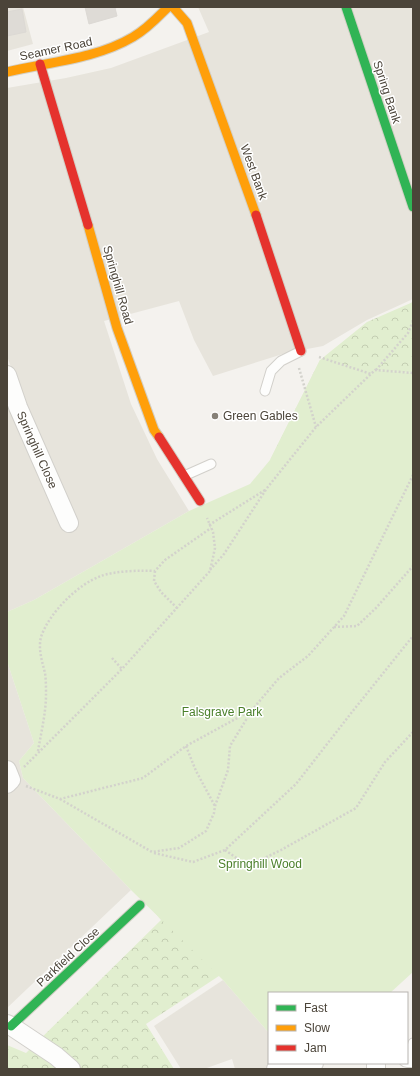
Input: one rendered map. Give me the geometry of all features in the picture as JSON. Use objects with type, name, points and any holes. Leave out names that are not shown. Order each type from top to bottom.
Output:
[{"type":"main road","name":"Seamer Road","points":[[7,72],[96,53],[129,40],[150,25],[168,7]]},
{"type":"main road","name":"West Bank","points":[[173,7],[187,24],[198,52],[248,189],[301,351]]},
{"type":"main road","name":"Spring Bank","points":[[346,7],[413,207]]},
{"type":"main road","name":"Springhill Road","points":[[40,64],[82,202],[117,328],[154,430],[200,501]]},
{"type":"main road","name":"Parkfield Close","points":[[9,1025],[140,904]]},
{"type":"street","name":"Springhill Close","points":[[7,375],[18,407],[69,524]]},
{"type":"street","points":[[9,1025],[56,1056],[71,1069]]},
{"type":"street","points":[[276,1069],[308,1064]]},
{"type":"lane","points":[[265,391],[271,371],[281,361],[301,351]]},
{"type":"lane","points":[[184,476],[211,464]]},
{"type":"path","points":[[413,321],[408,333],[375,370],[316,427],[267,488],[224,554],[210,571],[122,669],[38,752],[8,778],[60,798],[152,852],[193,862],[225,850],[296,784],[413,636]]},
{"type":"path","points":[[316,427],[297,364],[301,351],[371,374]]},
{"type":"path","points":[[375,370],[413,373]]},
{"type":"path","points":[[152,852],[179,848],[206,831],[214,814],[215,806],[228,770],[230,746],[252,710],[279,678],[308,656],[344,616],[413,475]]},
{"type":"path","points":[[209,524],[267,488]]},
{"type":"path","points":[[200,501],[211,528],[215,548],[210,571]]},
{"type":"path","points":[[177,608],[161,592],[154,581],[155,571],[164,560],[211,528]]},
{"type":"path","points":[[334,627],[357,626],[376,608],[413,566]]},
{"type":"path","points":[[38,752],[46,696],[45,674],[40,657],[41,638],[50,619],[68,598],[85,584],[102,575],[141,570],[155,571]]},
{"type":"path","points":[[112,658],[122,669]]},
{"type":"path","points":[[60,798],[143,778],[186,746],[252,710]]},
{"type":"path","points":[[225,850],[248,866],[281,850],[356,808],[384,762],[413,732]]},
{"type":"path","points":[[186,746],[196,771],[215,806]]},
{"type":"shaded area","points":[[7,7],[23,7],[33,44],[7,51]]},
{"type":"shaded area","points":[[198,7],[413,7],[413,299],[367,320],[323,346],[286,353],[213,376],[194,340],[179,301],[104,321],[131,404],[157,459],[189,511],[34,600],[7,612],[7,388],[17,384],[7,356],[7,88],[66,78],[111,68],[209,32]]},
{"type":"shaded area","points":[[7,661],[34,743],[19,761],[23,778],[131,890],[7,1008]]},
{"type":"shaded area","points":[[223,980],[268,1032],[268,1064],[282,1064],[283,1069],[235,1069],[232,1059],[204,1069],[181,1069],[154,1026]]},
{"type":"green space","points":[[413,302],[413,373],[375,370],[270,460],[320,360],[367,322]]},
{"type":"green space","name":"Falsgrave Park","points":[[320,360],[375,370],[413,373],[413,972],[391,992],[268,992],[268,1032],[223,980],[131,890],[23,778],[19,761],[34,743],[7,661],[7,612],[34,600],[189,511],[250,484],[270,460]]},
{"type":"green space","points":[[44,780],[225,972],[146,1024],[174,1069],[7,1069],[7,1045],[26,1053],[161,920]]},
{"type":"building","points":[[85,7],[119,7],[115,8],[117,16],[89,24]]},
{"type":"building","points":[[22,9],[26,32],[7,36],[7,12]]},
{"type":"traffic: fast","points":[[346,7],[413,207]]},
{"type":"traffic: fast","points":[[11,1026],[140,905]]},
{"type":"traffic: slow","points":[[7,72],[72,59],[119,44],[143,30],[168,7]]},
{"type":"traffic: slow","points":[[173,7],[187,23],[256,215]]},
{"type":"traffic: slow","points":[[88,225],[117,328],[154,430],[159,437]]},
{"type":"traffic: jam","points":[[40,64],[88,225]]},
{"type":"traffic: jam","points":[[256,215],[301,351]]},
{"type":"traffic: jam","points":[[159,437],[200,501]]},
{"type":"place","name":"Green Gables","points":[[215,416]]},
{"type":"park label","name":"Springhill Wood","points":[[260,864]]}]
